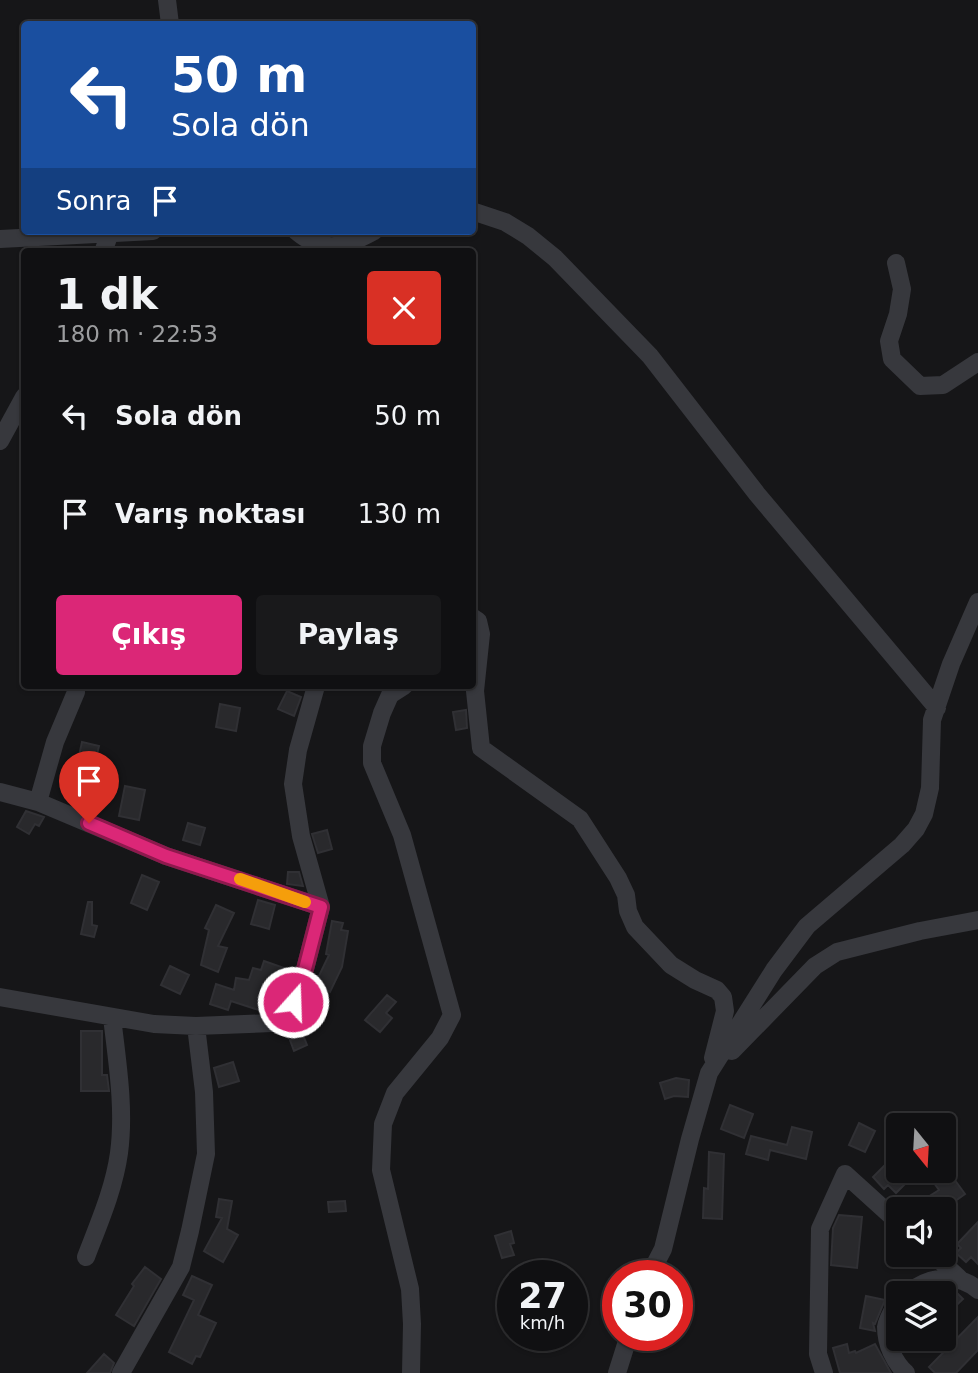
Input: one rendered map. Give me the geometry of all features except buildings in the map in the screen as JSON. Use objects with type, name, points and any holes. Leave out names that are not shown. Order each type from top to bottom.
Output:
[{"type":"street","points":[[167,0],[170,21]]},
{"type":"street","points":[[476,212],[505,222],[555,258],[650,356],[757,494],[937,708]]},
{"type":"street","points":[[0,239],[69,235]]},
{"type":"street","points":[[301,235],[328,248],[349,244],[366,235]]},
{"type":"street","points":[[896,263],[902,289],[898,314],[889,341],[892,359],[920,386],[943,385],[978,362]]},
{"type":"street","points":[[0,441],[21,402]]},
{"type":"street","points":[[709,1073],[774,970],[807,926],[902,845],[916,829],[930,788],[932,720],[951,664],[976,612]]},
{"type":"street","points":[[476,620],[476,664]]},
{"type":"street","points":[[0,998],[154,1024],[196,1026],[272,1023],[293,1002],[304,973],[321,907],[301,835],[293,783],[298,750],[315,689]]},
{"type":"street","points":[[399,689],[390,695],[382,713],[372,746],[372,763],[402,835],[452,1015],[440,1038],[395,1093],[383,1124],[381,1170],[410,1289],[411,1373]]},
{"type":"street","points":[[475,689],[481,748],[580,819],[618,877],[635,927],[671,965],[695,980],[717,989],[723,997],[725,1011],[663,1249],[657,1260]]},
{"type":"street","points":[[38,802],[55,742],[76,692]]},
{"type":"street","points":[[0,792],[38,802],[166,856],[321,907]]},
{"type":"street","points":[[709,1073],[816,966],[837,952],[920,931],[978,920]]},
{"type":"street","points":[[86,1257],[108,1199],[119,1153],[120,1091],[113,1017]]},
{"type":"street","points":[[121,1373],[181,1267],[190,1230],[206,1154],[204,1093],[196,1026]]},
{"type":"street","points":[[824,1373],[818,1354],[820,1229],[845,1174],[886,1211]]},
{"type":"street","points":[[947,1267],[960,1279]]},
{"type":"street","points":[[932,1281],[948,1276],[968,1281],[978,1290]]},
{"type":"street","points":[[617,1373],[624,1351]]},
{"type":"street","points":[[891,1351],[906,1373]]},
{"type":"slow traffic","points":[[240,879],[305,902]]},
{"type":"route","points":[[89,823],[166,856],[321,907],[304,973],[293,1002]]}]
